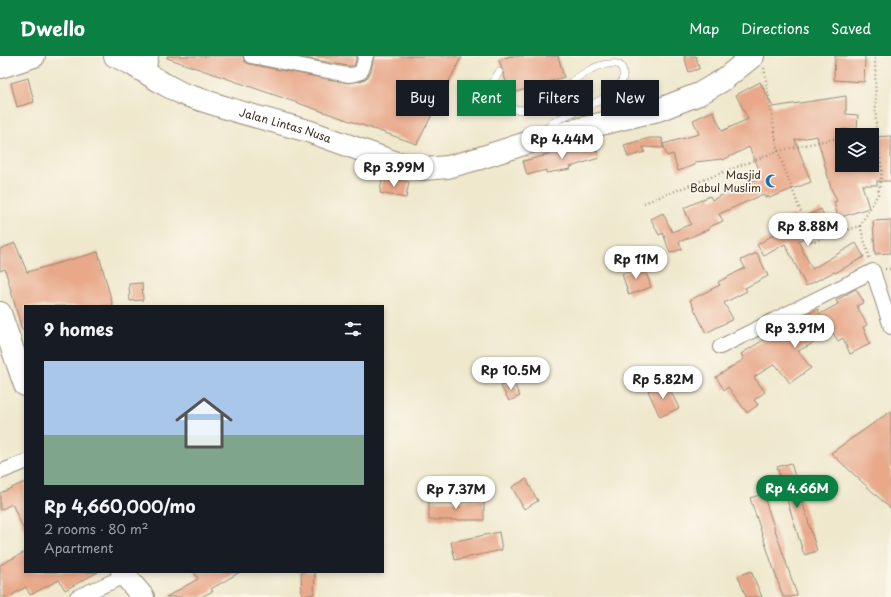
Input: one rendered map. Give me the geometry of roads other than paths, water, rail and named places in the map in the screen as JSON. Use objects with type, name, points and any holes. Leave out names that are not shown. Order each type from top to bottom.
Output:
[{"type":"highway","points":[[0,66],[34,56]]},
{"type":"highway","name":"Jalan Lintas Nusa","points":[[114,56],[130,63],[149,65],[182,94],[308,131],[397,163],[424,169],[448,167],[539,139],[658,110],[699,94],[723,80],[753,58]]},
{"type":"highway","points":[[0,313],[24,381]]},
{"type":"highway","points":[[123,574],[143,597]]},
{"type":"street","points":[[251,56],[348,75],[358,75],[361,73],[366,56]]},
{"type":"street","points":[[720,347],[873,271],[891,327]]},
{"type":"street","points":[[0,472],[24,462]]},
{"type":"street","points":[[77,597],[123,574]]},
{"type":"lane","points":[[499,72],[492,84],[493,97],[501,105],[515,110],[540,104],[551,98],[589,69],[616,63],[623,69],[624,76],[620,85],[615,91],[596,103],[553,122],[539,139]]},
{"type":"place","name":"Masjid Babul Muslim","points":[[772,181]]}]
